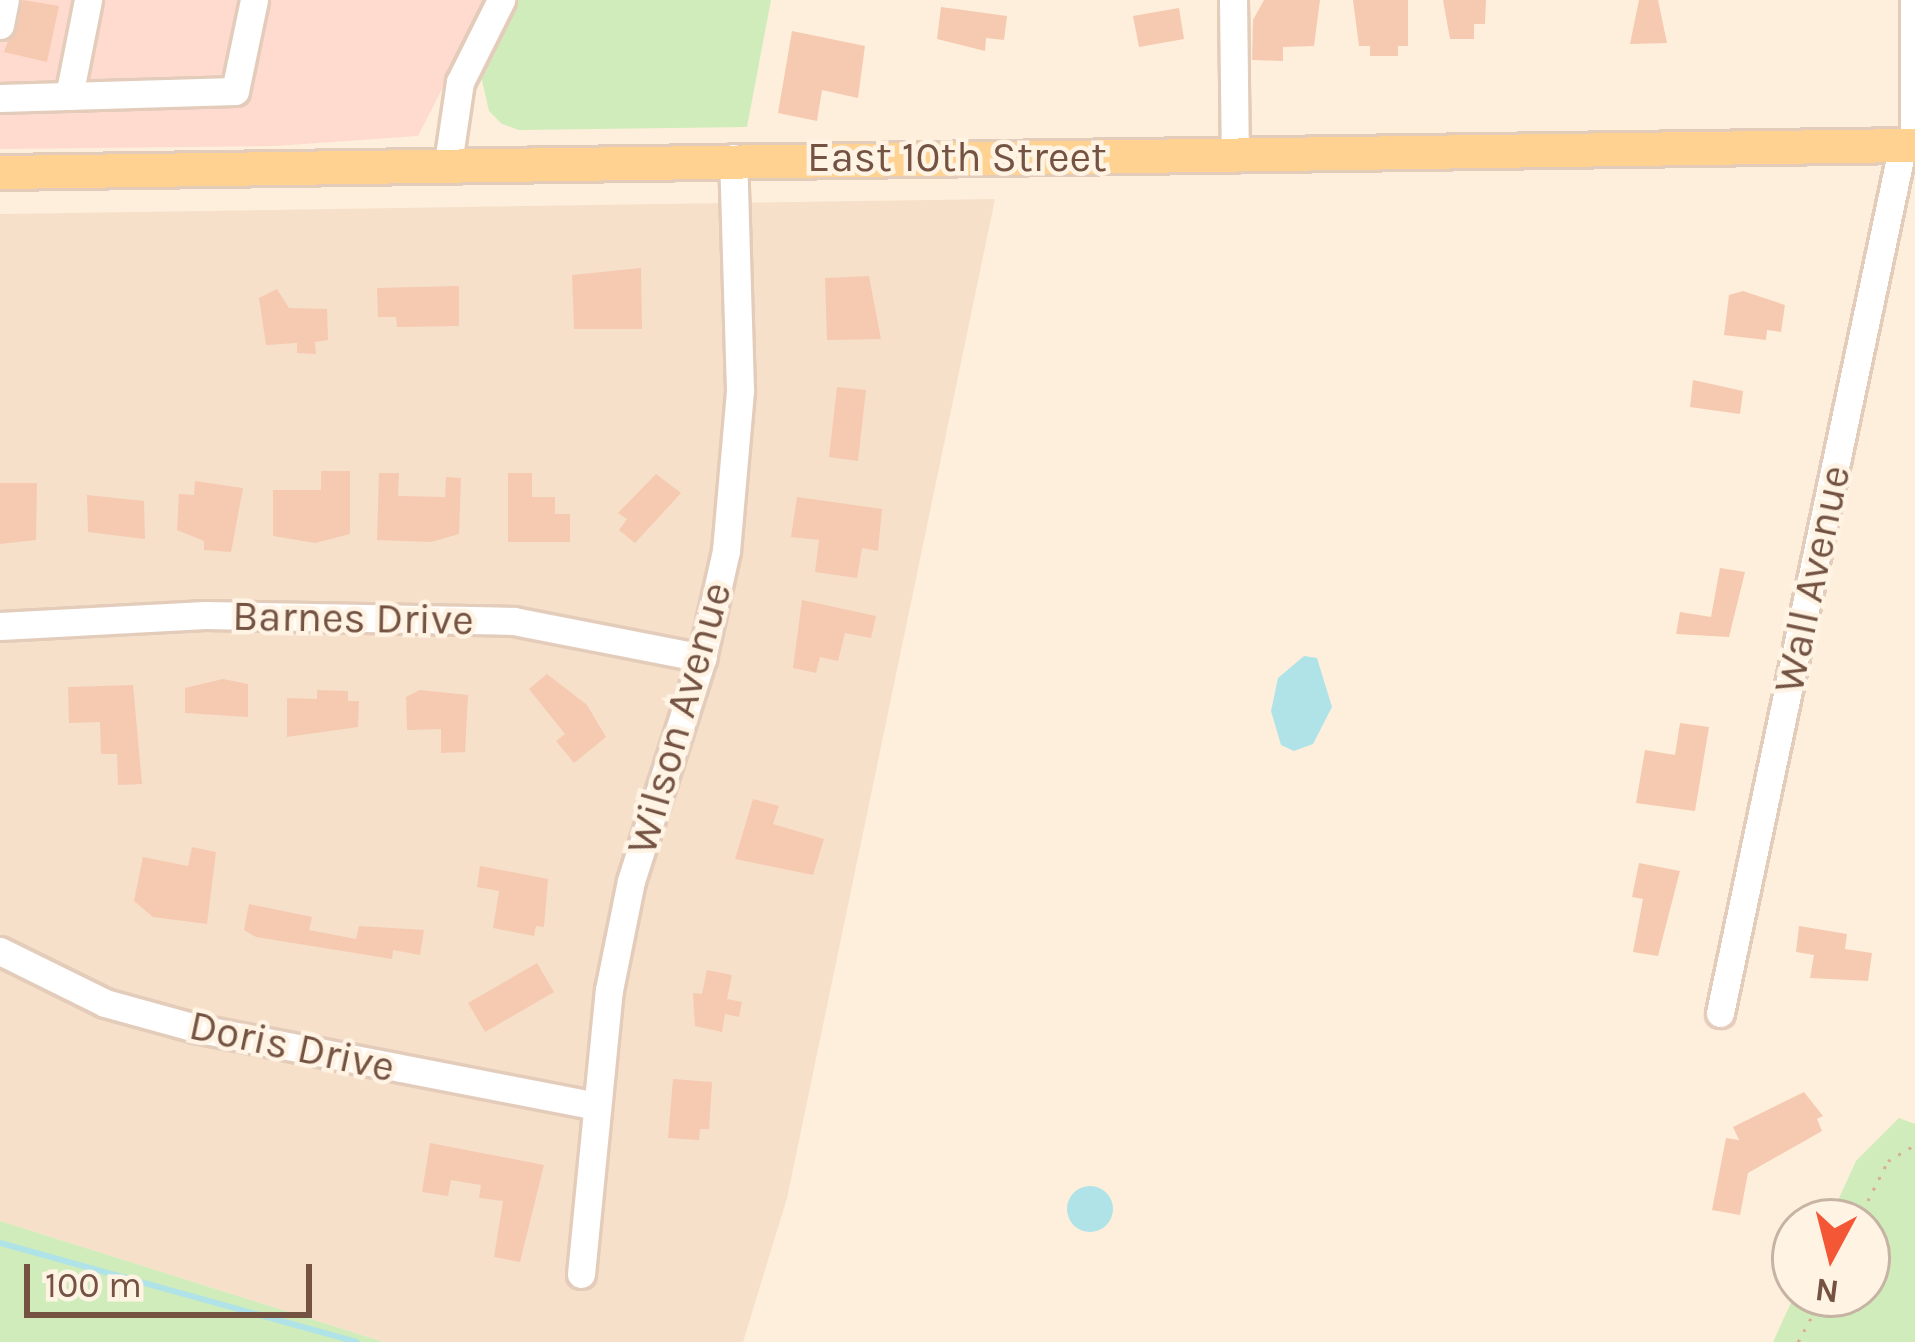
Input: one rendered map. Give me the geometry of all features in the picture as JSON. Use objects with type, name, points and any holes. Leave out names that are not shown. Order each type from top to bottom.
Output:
[{"type":"main road","name":"East 10th Street","points":[[0,172],[733,158],[1911,145]]},
{"type":"street","points":[[0,26],[5,0]]},
{"type":"street","points":[[0,98],[236,91],[254,0]]},
{"type":"street","points":[[448,163],[460,82],[501,0]]},
{"type":"street","points":[[1233,0],[1235,155]]},
{"type":"street","name":"Wall Avenue","points":[[1720,1013],[1911,145],[1915,0]]},
{"type":"street","points":[[69,96],[86,2]]},
{"type":"street","name":"Wilson Avenue","points":[[581,1274],[596,1106],[632,881],[702,658],[734,489],[733,158]]},
{"type":"street","name":"Barnes Drive","points":[[0,626],[205,615],[514,621],[702,658]]},
{"type":"street","name":"Doris Drive","points":[[0,951],[105,1003],[195,1028],[596,1106]]},
{"type":"path","points":[[1869,1198],[1888,1161],[1915,1145]]},
{"type":"shaded area","points":[[0,0],[488,0],[418,136],[276,146],[0,149]]},
{"type":"shaded area","points":[[995,199],[787,1198],[743,1342],[384,1342],[0,1221],[0,214]]},
{"type":"green space","points":[[517,0],[771,0],[747,127],[519,130],[502,124],[489,111],[480,72]]},
{"type":"green space","points":[[1899,1118],[1915,1124],[1915,1342],[1773,1342],[1784,1318],[1891,1318],[1891,1198],[1839,1198],[1856,1161]]},
{"type":"green space","points":[[0,1221],[384,1342],[0,1342]]},
{"type":"water","points":[[1304,656],[1317,658],[1332,707],[1313,744],[1294,751],[1281,745],[1271,711],[1278,678]]},
{"type":"water","points":[[1090,1186],[1106,1193],[1113,1209],[1106,1225],[1090,1232],[1074,1225],[1067,1209],[1074,1193]]},
{"type":"building","points":[[23,0],[59,6],[47,62],[4,52]]},
{"type":"building","points":[[1264,0],[1320,0],[1314,46],[1283,47],[1283,61],[1252,60],[1253,20]]},
{"type":"building","points":[[1353,0],[1408,0],[1408,46],[1398,46],[1398,56],[1370,56],[1370,46],[1359,46]]},
{"type":"building","points":[[1443,0],[1486,0],[1485,24],[1474,24],[1474,39],[1450,39]]},
{"type":"building","points":[[1639,0],[1658,0],[1667,43],[1630,44]]},
{"type":"building","points":[[941,7],[1007,16],[1004,40],[986,38],[985,51],[937,39]]},
{"type":"building","points":[[1179,8],[1184,39],[1139,47],[1133,16]]},
{"type":"building","points":[[792,31],[865,46],[858,98],[822,90],[817,121],[778,113]]},
{"type":"building","points":[[641,268],[642,329],[574,329],[572,275]]},
{"type":"building","points":[[869,276],[881,339],[827,340],[825,278]]},
{"type":"building","points":[[459,286],[459,326],[397,327],[396,317],[378,317],[377,288]]},
{"type":"building","points":[[277,289],[289,308],[327,309],[328,340],[315,342],[316,354],[297,353],[297,343],[266,345],[259,298]]},
{"type":"building","points":[[1743,291],[1785,305],[1781,332],[1767,330],[1766,340],[1724,335],[1729,295]]},
{"type":"building","points":[[1693,380],[1743,391],[1740,414],[1690,407]]},
{"type":"building","points":[[837,387],[866,390],[858,461],[829,457]]},
{"type":"building","points":[[321,471],[350,471],[350,534],[315,543],[273,536],[273,490],[321,490]]},
{"type":"building","points":[[379,473],[399,473],[398,496],[445,497],[446,477],[461,478],[459,534],[431,542],[377,540]]},
{"type":"building","points":[[508,473],[532,473],[532,497],[555,497],[555,514],[570,514],[570,542],[508,542]]},
{"type":"building","points":[[656,474],[681,493],[635,543],[619,530],[627,519],[618,513]]},
{"type":"building","points":[[195,481],[243,488],[231,552],[204,550],[204,541],[177,530],[179,494],[194,495]]},
{"type":"building","points":[[0,483],[37,483],[36,540],[0,544]]},
{"type":"building","points":[[87,495],[144,501],[145,539],[88,532]]},
{"type":"building","points":[[797,497],[882,509],[878,551],[862,548],[857,578],[815,572],[819,540],[791,537]]},
{"type":"building","points":[[1720,568],[1745,572],[1729,637],[1676,634],[1680,612],[1711,617]]},
{"type":"building","points":[[802,600],[876,616],[871,638],[845,633],[838,661],[820,657],[816,673],[793,668]]},
{"type":"building","points":[[547,674],[587,705],[606,737],[574,763],[556,741],[565,734],[529,689]]},
{"type":"building","points":[[223,679],[248,684],[248,717],[185,713],[185,688]]},
{"type":"building","points":[[133,685],[142,784],[118,785],[117,754],[101,754],[100,722],[69,723],[68,687]]},
{"type":"building","points":[[317,690],[348,691],[348,701],[359,701],[358,727],[287,737],[287,698],[317,699]]},
{"type":"building","points":[[420,690],[468,695],[465,752],[441,753],[441,729],[407,730],[406,697]]},
{"type":"building","points":[[1680,723],[1709,727],[1695,811],[1636,803],[1645,750],[1675,755]]},
{"type":"building","points":[[753,799],[779,806],[773,824],[824,839],[813,875],[735,859]]},
{"type":"building","points":[[192,847],[216,852],[207,924],[153,917],[134,901],[143,857],[188,866]]},
{"type":"building","points":[[1639,863],[1680,871],[1658,956],[1633,952],[1643,899],[1632,897]]},
{"type":"building","points":[[480,866],[548,879],[544,927],[536,926],[534,936],[493,928],[499,891],[477,887]]},
{"type":"building","points":[[249,904],[312,917],[309,930],[356,939],[359,926],[424,930],[420,955],[393,950],[392,959],[256,937],[244,930]]},
{"type":"building","points":[[1799,926],[1847,934],[1845,949],[1872,953],[1868,981],[1810,978],[1814,955],[1796,952]]},
{"type":"building","points":[[537,963],[554,992],[485,1032],[468,1003]]},
{"type":"building","points":[[707,970],[732,975],[727,999],[742,1002],[739,1017],[725,1014],[722,1032],[695,1026],[693,993],[702,994]]},
{"type":"building","points":[[673,1079],[712,1082],[709,1129],[700,1129],[699,1140],[668,1138]]},
{"type":"building","points":[[1804,1092],[1823,1116],[1817,1119],[1822,1131],[1748,1173],[1740,1215],[1712,1210],[1726,1138],[1739,1140],[1733,1127]]},
{"type":"building","points":[[430,1143],[544,1165],[520,1262],[494,1257],[503,1201],[479,1198],[481,1185],[451,1180],[448,1196],[422,1192]]},
{"type":"waterway","points":[[0,1243],[357,1342]]}]
